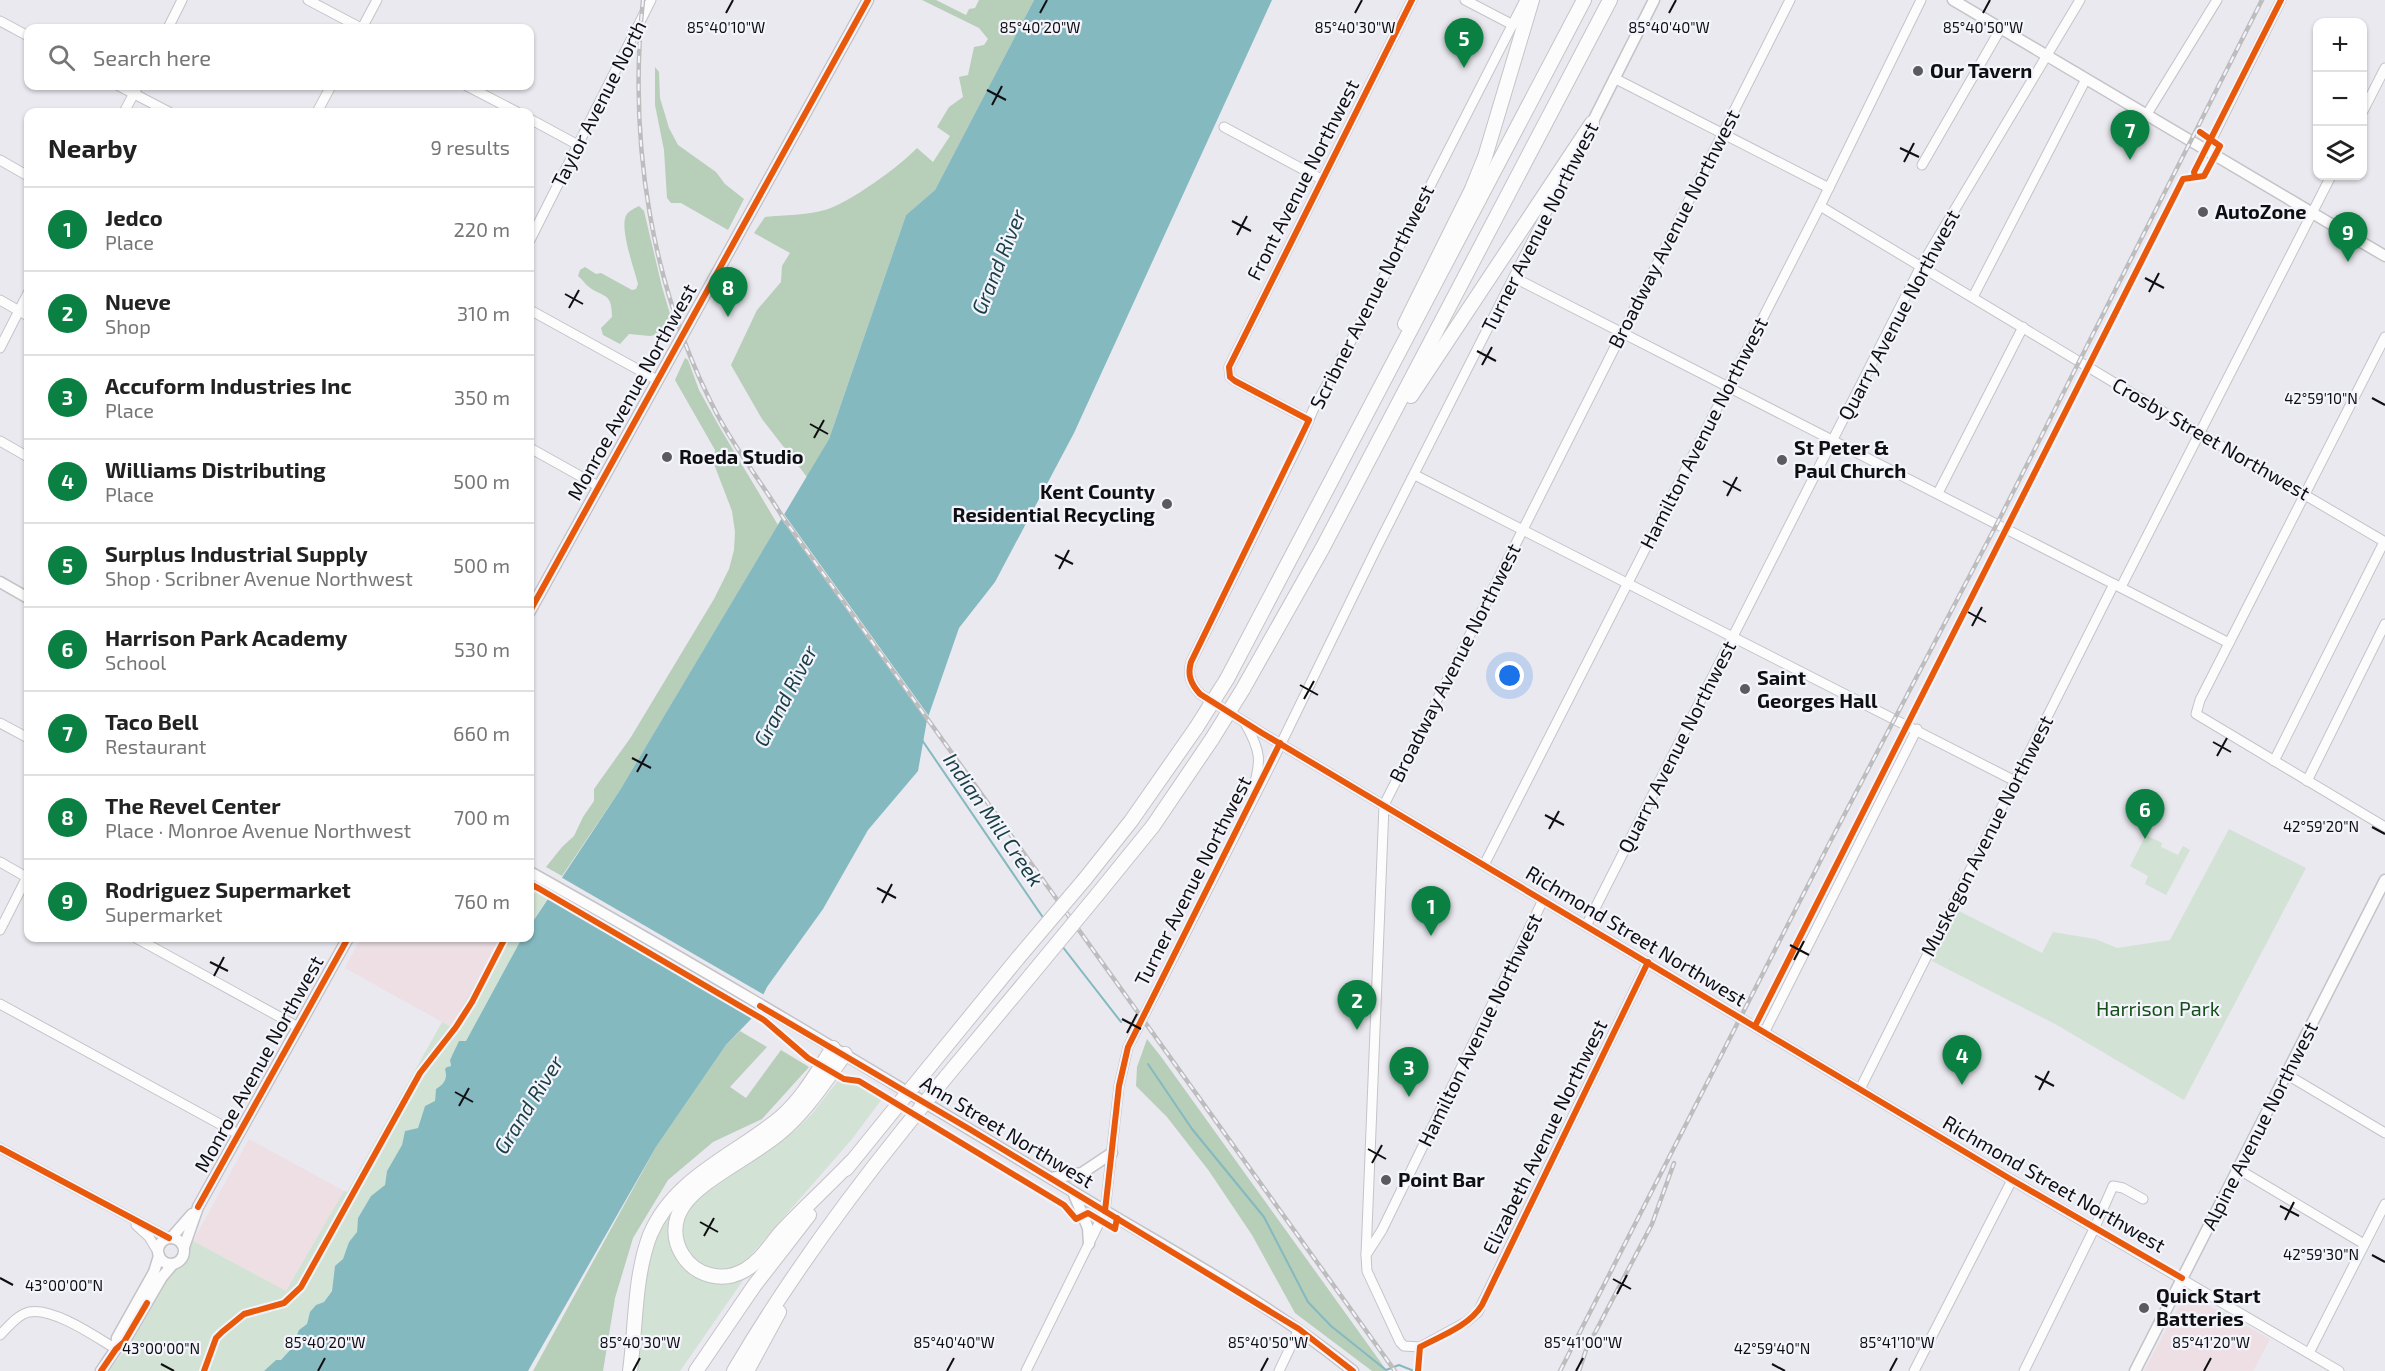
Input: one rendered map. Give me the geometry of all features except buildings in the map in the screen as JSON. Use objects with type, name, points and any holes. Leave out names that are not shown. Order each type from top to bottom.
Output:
[{"type":"highway","points":[[1381,389],[1400,335],[1485,158],[1532,0]]},
{"type":"highway","points":[[696,1371],[766,1270],[851,1162],[1131,821],[1196,728],[1227,678],[1584,0]]},
{"type":"highway","points":[[734,1371],[761,1324],[820,1236],[906,1126],[1152,826],[1212,739],[1294,600],[1610,0]]},
{"type":"highway","points":[[1364,469],[1479,291],[1592,123]]},
{"type":"highway","points":[[839,1051],[801,1113],[780,1133],[705,1185],[687,1201],[677,1217],[675,1228],[676,1243],[680,1252],[693,1267],[712,1276],[731,1275],[745,1270],[756,1262],[851,1162]]},
{"type":"highway","points":[[630,1371],[639,1284],[645,1253],[650,1235],[662,1212],[692,1180],[781,1117],[839,1051]]},
{"type":"highway","points":[[747,1371],[820,1236]]},
{"type":"main road","name":"Monroe Avenue Northwest","points":[[534,593],[598,486],[868,0]]},
{"type":"main road","name":"Turner Avenue Northwest","points":[[1592,123],[1654,0]]},
{"type":"main road","points":[[1953,0],[2385,256]]},
{"type":"main road","points":[[0,582],[24,596]]},
{"type":"main road","name":"Ann Street Northwest","points":[[534,874],[839,1051],[1051,1178],[1299,1329],[1353,1371]]},
{"type":"main road","name":"Alpine Avenue Northwest","points":[[2135,1371],[2385,880]]},
{"type":"main road","name":"Monroe Avenue Northwest","points":[[184,1247],[198,1207],[346,942]]},
{"type":"main road","points":[[1051,1178],[1082,1173],[1099,1164],[1112,1153]]},
{"type":"main road","points":[[1073,1192],[1088,1228],[1089,1244]]},
{"type":"main road","name":"Monroe Avenue Northwest","points":[[170,1238],[198,1207]]},
{"type":"main road","points":[[101,1371],[116,1349],[124,1342],[151,1286],[160,1245],[170,1238],[179,1241],[184,1247],[183,1258],[173,1264],[151,1286]]},
{"type":"main road","points":[[158,1254],[163,1262],[173,1264]]},
{"type":"street","points":[[170,24],[182,0]]},
{"type":"street","points":[[308,0],[353,24]]},
{"type":"street","points":[[363,24],[377,0]]},
{"type":"street","name":"Taylor Avenue North","points":[[534,232],[651,0]]},
{"type":"street","name":"Front Avenue Northwest","points":[[1309,420],[1230,377],[1229,367],[1232,356],[1412,0]]},
{"type":"street","points":[[1465,0],[1513,25]]},
{"type":"street","name":"Scribner Avenue Northwest","points":[[1200,694],[1190,678],[1188,670],[1191,662],[1309,420],[1526,0]]},
{"type":"street","name":"Broadway Avenue Northwest","points":[[1466,1322],[1420,1347],[1404,1346],[1400,1342],[1367,1271],[1384,805],[1790,0]]},
{"type":"street","name":"Hamilton Avenue Northwest","points":[[1484,865],[1820,206],[1921,0]]},
{"type":"street","name":"Quarry Avenue Northwest","points":[[1586,926],[1921,266],[2080,0]]},
{"type":"street","points":[[2147,114],[2217,0]]},
{"type":"street","points":[[2206,151],[2281,0]]},
{"type":"street","points":[[0,21],[24,34]]},
{"type":"street","points":[[1922,165],[2001,28]]},
{"type":"street","points":[[2367,103],[2385,68]]},
{"type":"street","points":[[1614,78],[1829,188]]},
{"type":"street","points":[[1973,297],[2086,79]]},
{"type":"street","points":[[126,108],[135,90]]},
{"type":"street","points":[[137,90],[163,108]]},
{"type":"street","points":[[319,108],[329,90]]},
{"type":"street","points":[[475,90],[509,108]]},
{"type":"street","points":[[534,121],[578,145]]},
{"type":"street","name":"Turner Avenue Northwest","points":[[1026,1371],[1105,1211],[1119,1086],[1128,1047],[1377,547],[1592,123]]},
{"type":"street","points":[[1224,128],[1321,178]]},
{"type":"street","points":[[0,160],[24,174]]},
{"type":"street","name":"Muskegon Avenue Northwest","points":[[1860,1089],[2015,781],[2117,585],[2200,434],[2329,180]]},
{"type":"street","name":"Crosby Street Northwest","points":[[1820,206],[2385,542]]},
{"type":"street","points":[[1515,278],[2229,643]]},
{"type":"street","points":[[0,300],[24,314]]},
{"type":"street","points":[[0,348],[24,301]]},
{"type":"street","points":[[534,312],[657,380]]},
{"type":"street","points":[[1938,494],[2023,327]]},
{"type":"street","points":[[2385,338],[2200,700],[2196,714],[2385,827]]},
{"type":"street","points":[[0,441],[24,455]]},
{"type":"street","points":[[534,450],[598,486]]},
{"type":"street","points":[[1415,475],[2015,781]]},
{"type":"street","points":[[2274,761],[2385,542]]},
{"type":"street","points":[[2307,781],[2385,624]]},
{"type":"street","name":"Richmond Street Northwest","points":[[1200,694],[2012,1180],[2339,1371]]},
{"type":"street","points":[[1241,822],[1257,775],[1260,758],[1256,742],[1244,722]]},
{"type":"street","points":[[0,723],[24,736]]},
{"type":"street","points":[[1765,1031],[1917,729]]},
{"type":"street","points":[[0,862],[24,875]]},
{"type":"street","points":[[0,930],[24,885]]},
{"type":"street","name":"Hamilton Avenue Northwest","points":[[1366,1255],[1382,1230],[1543,900]]},
{"type":"street","points":[[144,942],[298,1027]]},
{"type":"street","name":"Elizabeth Avenue Northwest","points":[[1466,1322],[1482,1305],[1648,962]]},
{"type":"street","points":[[0,1004],[238,1134]]},
{"type":"street","points":[[2286,1074],[2385,1133]]},
{"type":"street","points":[[0,1148],[130,1220],[170,1238]]},
{"type":"street","points":[[2238,1169],[2364,1244]]},
{"type":"street","points":[[1914,1371],[2012,1180]]},
{"type":"street","points":[[2024,1371],[2113,1186],[2123,1188],[2143,1199]]},
{"type":"street","points":[[2309,1353],[2385,1204]]},
{"type":"street","points":[[130,1220],[149,1237],[158,1254]]},
{"type":"street","points":[[0,1335],[21,1316],[38,1312],[60,1318],[116,1349]]},
{"type":"street","points":[[1279,1371],[1299,1329]]},
{"type":"shaded area","points":[[359,942],[499,942],[451,1027],[345,968]]},
{"type":"shaded area","points":[[249,1139],[344,1191],[286,1291],[193,1241]]},
{"type":"shaded area","points":[[2186,1293],[2270,1339],[2253,1371],[2144,1371]]},
{"type":"green space","points":[[922,0],[936,0],[966,15],[969,9],[975,8],[979,0],[1034,0],[935,190],[906,215],[829,439],[807,477],[762,419],[731,365],[757,310],[781,282],[782,266],[790,253],[754,233],[765,217],[818,212],[847,200],[886,174],[917,148],[933,162],[950,136],[937,127],[949,107],[963,97],[959,77],[968,75],[974,47],[984,45],[988,39],[979,28]]},
{"type":"green space","points":[[655,67],[659,72],[660,98],[669,128],[678,145],[716,172],[725,184],[744,199],[728,230],[681,203],[671,203],[667,198],[664,150],[655,105]]},
{"type":"green space","points":[[639,206],[644,211],[673,324],[669,332],[650,336],[629,334],[620,344],[603,335],[601,328],[612,317],[609,299],[589,287],[578,276],[580,270],[585,267],[632,290],[636,289],[638,284],[624,228],[628,213]]},
{"type":"green space","points":[[685,358],[720,428],[778,525],[620,790],[562,876],[546,867],[574,836],[594,801],[594,789],[631,737],[714,599],[729,569],[734,550],[735,532],[732,511],[714,464],[715,450],[675,380]]},
{"type":"green space","name":"Harrison Park","points":[[2229,829],[2306,868],[2184,1100],[2057,1025],[1932,961],[1957,910],[2042,953],[2053,932],[2095,939],[2117,948],[2170,940]]},
{"type":"green space","points":[[2146,835],[2162,843],[2161,847],[2178,855],[2183,846],[2190,850],[2166,895],[2145,884],[2148,876],[2130,866]]},
{"type":"green space","points":[[534,887],[549,896],[534,920]]},
{"type":"green space","points":[[499,942],[520,942],[466,1041],[459,1044],[450,1060],[449,1072],[436,1090],[435,1102],[425,1106],[418,1128],[405,1131],[402,1145],[387,1171],[385,1185],[371,1196],[358,1218],[357,1232],[349,1242],[343,1260],[335,1267],[332,1290],[324,1302],[316,1305],[307,1324],[300,1330],[291,1349],[281,1360],[276,1360],[264,1371],[108,1371],[123,1353],[165,1277],[184,1261],[190,1243],[193,1241],[286,1291],[344,1191],[347,1192],[442,1022],[451,1027]]},
{"type":"green space","points":[[740,1031],[767,1047],[730,1087],[746,1098],[781,1050],[809,1067],[762,1119],[713,1142],[668,1180],[633,1238],[615,1298],[603,1371],[533,1371],[656,1147],[726,1045]]},
{"type":"green space","points":[[1147,1039],[1387,1371],[1372,1371],[1295,1313],[1252,1235],[1209,1171],[1167,1117],[1136,1086],[1137,1067]]},
{"type":"green space","points":[[839,1079],[846,1083],[858,1083],[882,1099],[852,1139],[742,1265],[726,1269],[711,1267],[699,1262],[684,1242],[683,1229],[687,1214],[696,1200],[795,1131],[812,1114]]},
{"type":"green space","points":[[676,1205],[685,1266],[746,1276],[680,1371],[635,1371],[643,1284],[648,1263],[654,1242]]},
{"type":"water","name":"Grand River","points":[[1034,0],[1272,0],[1074,433],[995,582],[959,628],[927,720],[918,771],[868,830],[823,909],[767,987],[752,1018],[726,1045],[656,1147],[528,1371],[264,1371],[276,1360],[281,1360],[291,1349],[299,1330],[307,1324],[310,1312],[316,1305],[324,1302],[332,1291],[335,1266],[343,1259],[349,1242],[357,1232],[358,1218],[371,1196],[385,1185],[387,1171],[402,1145],[405,1131],[418,1128],[425,1106],[435,1101],[436,1089],[445,1081],[445,1069],[451,1066],[450,1060],[459,1041],[466,1041],[520,942],[534,942],[534,920],[620,790],[829,439],[906,215],[935,190]]},
{"type":"pier","points":[[784,514],[931,719],[930,725],[780,517]]},
{"type":"pier","points":[[559,876],[766,996],[755,1016],[546,895]]},
{"type":"waterway","name":"Indian Mill Creek","points":[[922,740],[1044,919]]},
{"type":"waterway","name":"Indian Mill Creek","points":[[1062,946],[1121,1022]]},
{"type":"waterway","name":"Indian Mill Creek","points":[[1148,1064],[1192,1129],[1264,1217],[1308,1302],[1331,1326],[1386,1370],[1399,1365],[1414,1371]]},
{"type":"railway","points":[[643,0],[639,53],[639,107],[642,161],[650,214],[661,266],[676,317],[695,367],[718,416],[782,516],[1395,1371]]},
{"type":"railway","points":[[1560,1371],[1829,844],[2001,516],[2262,0]]},
{"type":"railway","points":[[1579,1371],[1586,1350],[1652,1224],[1674,1163]]},
{"type":"cycle path","points":[[534,604],[868,0]]},
{"type":"cycle path","points":[[1412,0],[1229,367],[1230,377],[1235,381],[1309,420],[1191,662],[1190,675],[1194,687],[1200,694],[1262,733],[2012,1180],[2182,1278]]},
{"type":"cycle path","points":[[2195,177],[2194,172],[2281,0]]},
{"type":"cycle path","points":[[1755,1026],[2183,179],[2204,176],[2220,146],[2200,132]]},
{"type":"cycle path","points":[[1105,1211],[1119,1086],[1128,1047],[1280,743]]},
{"type":"cycle path","points":[[534,886],[764,1020],[808,1058],[844,1079],[859,1081],[1064,1205],[1076,1219],[1088,1213],[1115,1229],[1117,1218]]},
{"type":"cycle path","points":[[198,1207],[346,942]]},
{"type":"cycle path","points":[[204,1371],[216,1338],[222,1332],[244,1314],[284,1303],[301,1287],[420,1073],[456,1027],[472,1002],[503,942]]},
{"type":"cycle path","points":[[1418,1371],[1420,1347],[1462,1325],[1482,1305],[1648,962]]},
{"type":"cycle path","points":[[760,1006],[971,1130],[1299,1329],[1353,1371]]},
{"type":"cycle path","points":[[0,1148],[169,1238]]},
{"type":"cycle path","points":[[101,1371],[116,1349],[124,1342],[147,1303]]},
{"type":"place","name":"Surplus Industrial Supply","points":[[1464,68]]},
{"type":"place","name":"Our Tavern","points":[[1918,71]]},
{"type":"place","name":"Taco Bell","points":[[2130,160]]},
{"type":"place","name":"AutoZone","points":[[2203,212]]},
{"type":"place","name":"Rodriguez Supermarket","points":[[2348,262]]},
{"type":"place","name":"The Revel Center","points":[[728,317]]},
{"type":"place","name":"Roeda Studio","points":[[667,457]]},
{"type":"place","name":"St Peter & Paul Church","points":[[1782,460]]},
{"type":"place","name":"Kent County Residential Recycling","points":[[1167,504]]},
{"type":"place","name":"Saint Georges Hall","points":[[1745,689]]},
{"type":"place","name":"Harrison Park Academy","points":[[2145,839]]},
{"type":"place","name":"Jedco","points":[[1431,936]]},
{"type":"place","name":"Nueve","points":[[1357,1030]]},
{"type":"place","name":"Williams Distributing","points":[[1962,1085]]},
{"type":"place","name":"Accuform Industries Inc","points":[[1409,1097]]},
{"type":"place","name":"Point Bar","points":[[1386,1180]]},
{"type":"place","name":"Quick Start Batteries","points":[[2144,1308]]}]
